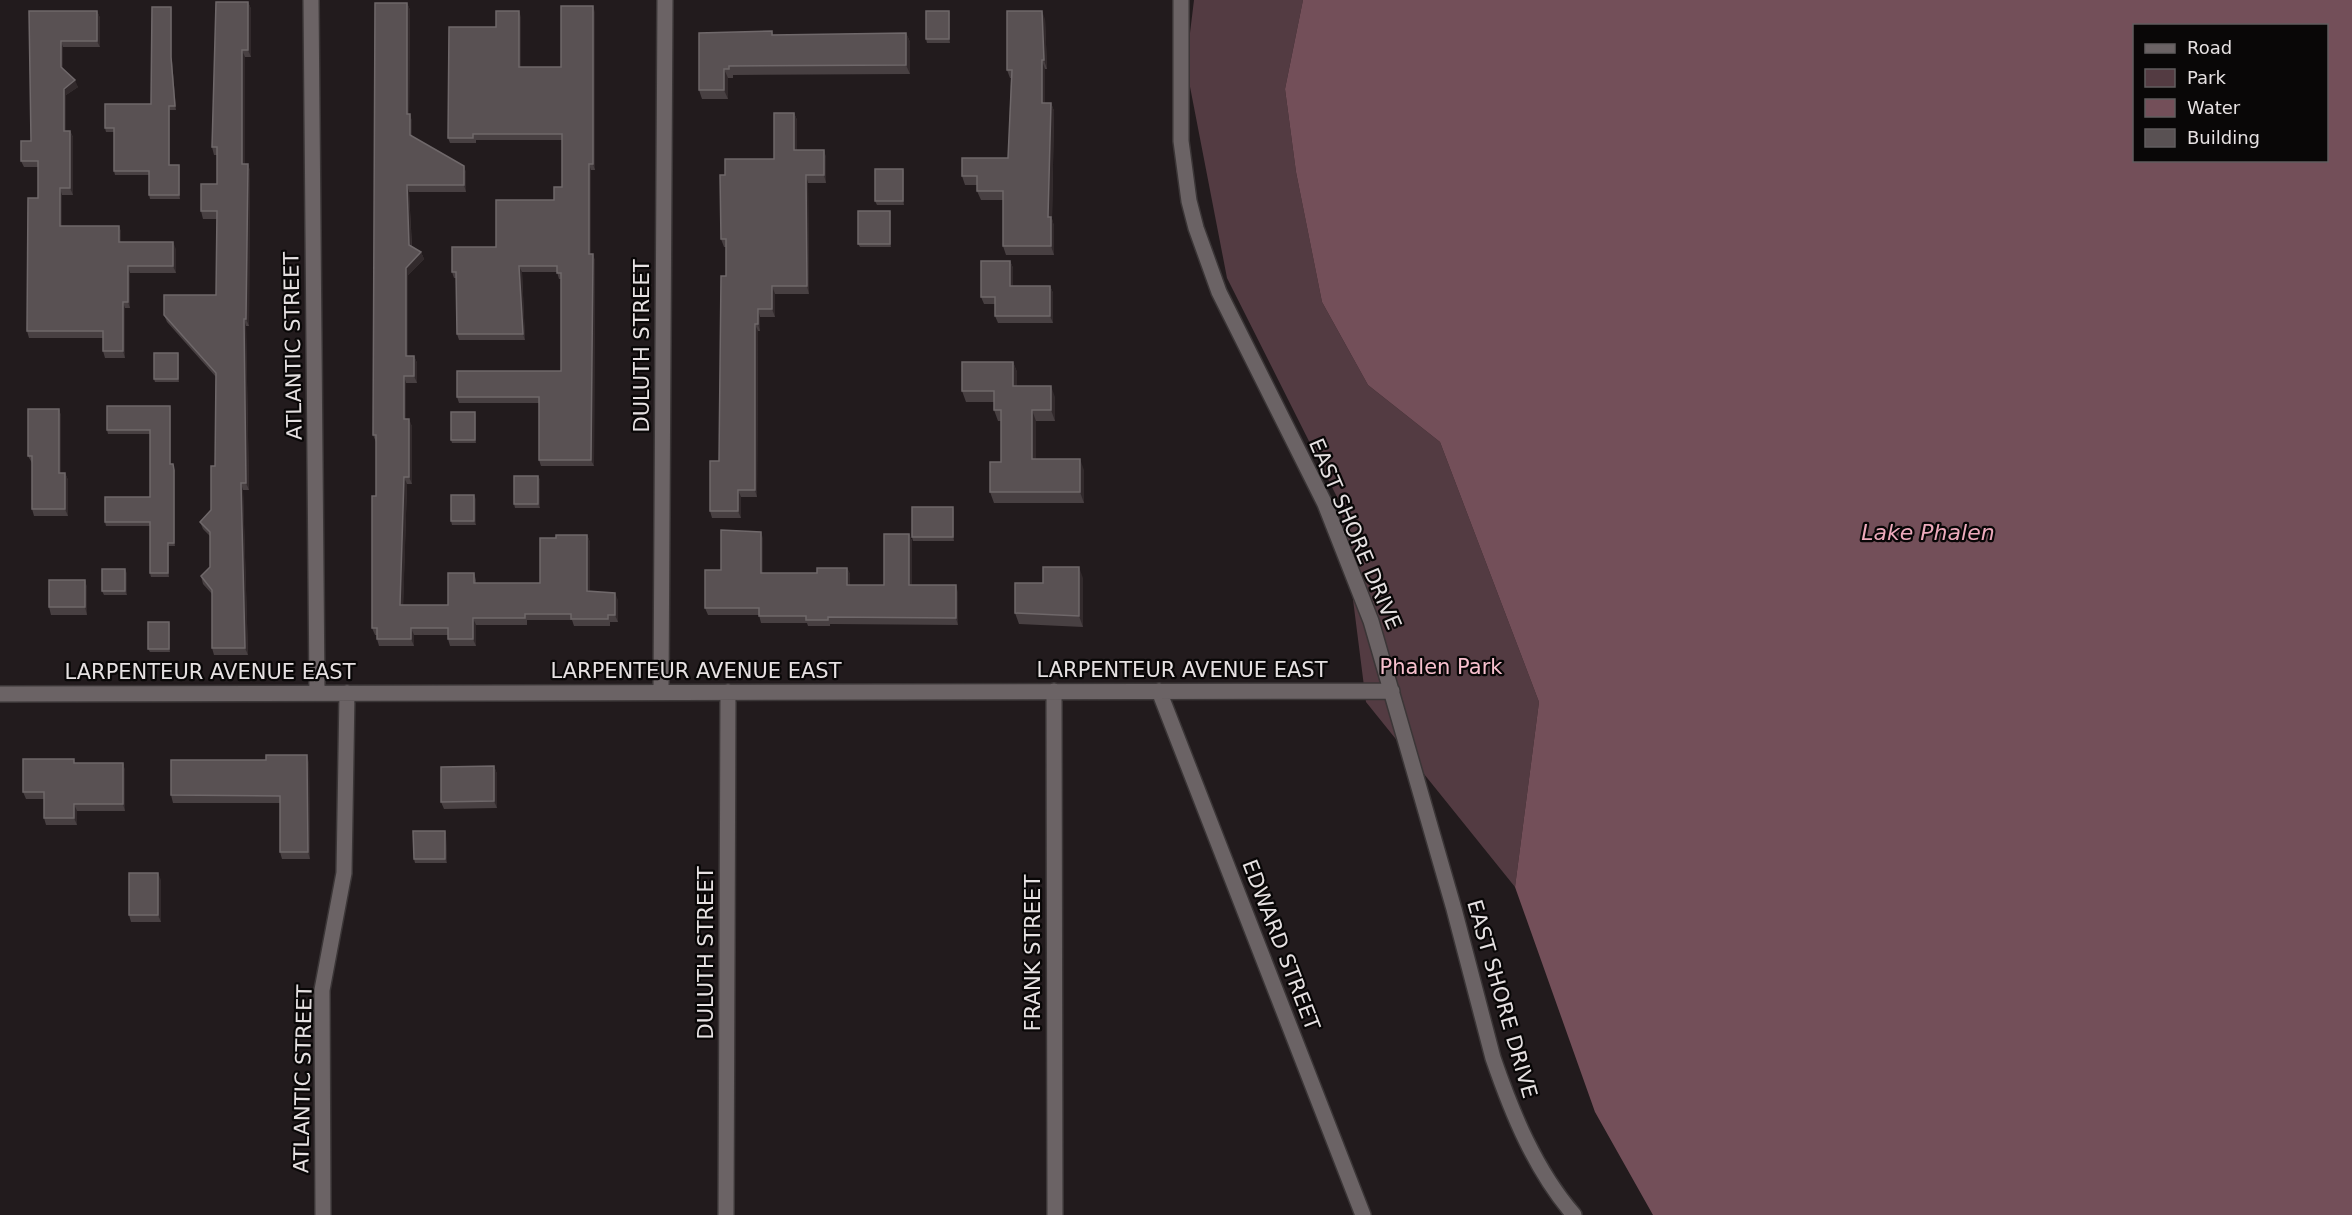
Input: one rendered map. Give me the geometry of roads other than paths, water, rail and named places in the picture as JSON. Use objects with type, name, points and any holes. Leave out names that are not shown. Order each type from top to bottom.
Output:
[{"type":"street","name":"ATLANTIC STREET","points":[[311,0],[317,692]]},
{"type":"street","name":"DULUTH STREET","points":[[661,692],[664,0]]},
{"type":"street","name":"EAST SHORE DRIVE","points":[[1181,0],[1181,141],[1189,201],[1196,228],[1219,292],[1324,504],[1371,621],[1497,1069],[1530,1147],[1574,1215]]},
{"type":"street","name":"FRANK STREET","points":[[1054,691],[1055,1215]]},
{"type":"street","name":"EDWARD STREET","points":[[1160,691],[1363,1215]]},
{"type":"street","name":"LARPENTEUR AVENUE EAST","points":[[0,694],[1392,691]]},
{"type":"street","name":"DULUTH STREET","points":[[726,1215],[728,692]]},
{"type":"street","name":"ATLANTIC STREET","points":[[323,1215],[322,990],[344,873],[347,693]]},
{"type":"water","name":"Lake Phalen","points":[[1303,0],[2352,0],[2352,1215],[1653,1215],[1595,1112],[1515,887],[1539,702],[1440,442],[1368,385],[1322,302],[1296,172],[1285,89]]},
{"type":"park label","name":"Phalen Park","points":[[1441,667]]}]
